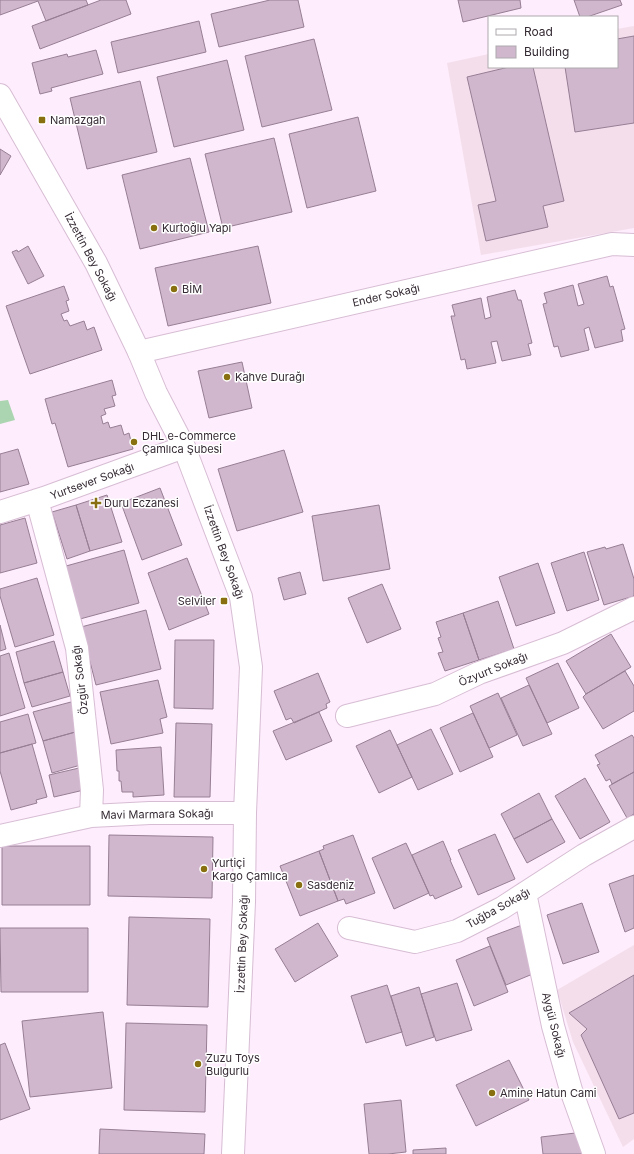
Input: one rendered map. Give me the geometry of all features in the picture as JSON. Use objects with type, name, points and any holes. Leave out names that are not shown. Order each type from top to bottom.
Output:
[{"type":"street","name":"İzzettin Bey Sokağı","points":[[0,95],[96,263],[140,352],[156,393],[184,447],[241,597],[251,667],[245,813],[244,902],[233,1154]]},
{"type":"street","name":"Ender Sokağı","points":[[140,352],[612,244],[634,245]]},
{"type":"street","name":"Yurtsever Sokağı","points":[[0,512],[184,447]]},
{"type":"street","name":"Özgür Sokağı","points":[[37,500],[77,648],[92,790],[91,816]]},
{"type":"street","name":"Özyurt Sokağı","points":[[347,716],[435,694],[479,673],[563,643],[634,608]]},
{"type":"street","name":"Mavi Marmara Sokağı","points":[[0,836],[91,816],[150,813],[245,813]]},
{"type":"street","name":"Tuğba Sokağı","points":[[349,928],[415,942],[457,930],[502,908],[584,855],[634,827]]},
{"type":"street","name":"Aygül Sokağı","points":[[525,893],[553,1026],[571,1090],[594,1154]]},
{"type":"shaded area","points":[[634,26],[634,228],[481,255],[447,63],[488,54],[488,68],[618,68],[618,29]]},
{"type":"shaded area","points":[[634,945],[634,1139],[623,1147],[573,1042],[557,990]]},
{"type":"green space","points":[[8,400],[15,420],[0,424],[0,401]]},
{"type":"building","points":[[0,0],[86,0],[88,5],[46,21],[38,1],[0,15]]},
{"type":"building","points":[[101,0],[126,0],[131,14],[40,49],[32,26]]},
{"type":"building","points":[[270,0],[298,0],[304,27],[219,47],[211,14]]},
{"type":"building","points":[[458,0],[520,0],[521,8],[463,22]]},
{"type":"building","points":[[574,0],[620,0],[622,5],[590,16],[580,16]]},
{"type":"building","points":[[199,21],[206,52],[118,73],[111,42]]},
{"type":"building","points":[[634,36],[634,123],[575,132],[565,68],[618,68],[618,39]]},
{"type":"building","points":[[314,39],[332,110],[262,127],[245,56]]},
{"type":"building","points":[[96,50],[103,74],[51,88],[52,91],[40,94],[32,63],[67,54],[68,57]]},
{"type":"building","points":[[227,60],[244,130],[174,147],[157,77]]},
{"type":"building","points":[[505,68],[533,68],[564,201],[543,206],[548,227],[486,241],[478,205],[496,201],[467,77]]},
{"type":"building","points":[[140,81],[157,152],[87,169],[70,98]]},
{"type":"building","points":[[358,117],[376,191],[307,208],[289,134]]},
{"type":"building","points":[[274,138],[292,212],[223,228],[205,154]]},
{"type":"building","points":[[0,149],[11,156],[0,175]]},
{"type":"building","points":[[190,158],[209,232],[140,249],[122,175]]},
{"type":"building","points":[[28,246],[44,276],[28,284],[12,252],[17,250],[18,252]]},
{"type":"building","points":[[258,246],[271,303],[168,326],[155,268]]},
{"type":"building","points":[[607,276],[610,287],[613,286],[625,329],[621,330],[623,341],[595,348],[589,327],[584,329],[589,350],[561,357],[558,346],[554,347],[543,304],[547,303],[544,293],[573,285],[578,306],[584,304],[578,284]]},
{"type":"building","points":[[64,286],[69,300],[66,301],[69,311],[61,314],[64,321],[67,320],[70,326],[84,321],[87,330],[94,327],[102,350],[30,374],[6,306]]},
{"type":"building","points":[[515,290],[518,300],[521,300],[532,343],[528,344],[531,355],[502,361],[497,341],[491,342],[496,363],[467,369],[465,359],[461,360],[451,316],[455,316],[452,305],[481,298],[485,319],[491,317],[487,297]]},
{"type":"building","points":[[242,362],[252,408],[209,418],[198,371]]},
{"type":"building","points":[[112,380],[116,395],[112,396],[115,406],[104,409],[106,414],[101,416],[103,424],[108,422],[110,428],[121,425],[124,435],[129,433],[133,449],[68,467],[55,423],[52,424],[45,399]]},
{"type":"building","points":[[18,449],[29,484],[0,492],[0,454]]},
{"type":"building","points":[[284,450],[303,512],[237,531],[218,469]]},
{"type":"building","points":[[160,488],[182,545],[142,560],[121,503]]},
{"type":"building","points":[[107,495],[122,542],[90,551],[76,505]]},
{"type":"building","points":[[76,505],[90,551],[67,559],[52,512]]},
{"type":"building","points":[[379,505],[390,569],[323,581],[312,516]]},
{"type":"building","points":[[25,518],[37,563],[0,573],[0,525]]},
{"type":"building","points":[[623,544],[634,579],[634,596],[604,605],[587,552]]},
{"type":"building","points":[[124,550],[139,603],[80,619],[66,566]]},
{"type":"building","points":[[584,552],[599,600],[567,611],[551,563]]},
{"type":"building","points":[[187,558],[209,614],[169,630],[148,573]]},
{"type":"building","points":[[538,563],[555,613],[516,626],[499,577]]},
{"type":"building","points":[[300,572],[306,594],[284,600],[278,578]]},
{"type":"building","points":[[37,578],[54,635],[15,647],[0,596],[0,589]]},
{"type":"building","points":[[382,584],[401,629],[367,643],[348,598]]},
{"type":"building","points":[[498,601],[514,649],[479,660],[463,613]]},
{"type":"building","points":[[146,610],[161,669],[96,685],[81,627]]},
{"type":"building","points":[[463,613],[479,660],[445,671],[438,653],[443,652],[438,638],[441,637],[436,622]]},
{"type":"building","points":[[0,625],[6,649],[0,651]]},
{"type":"building","points":[[611,634],[631,667],[586,694],[566,661]]},
{"type":"building","points":[[175,640],[214,640],[213,709],[174,708]]},
{"type":"building","points":[[54,641],[63,672],[24,683],[16,652]]},
{"type":"building","points":[[9,653],[25,708],[0,716],[0,656]]},
{"type":"building","points":[[558,663],[579,708],[547,723],[526,678]]},
{"type":"building","points":[[625,671],[634,686],[634,711],[603,729],[583,697]]},
{"type":"building","points":[[63,672],[70,696],[32,707],[24,683]]},
{"type":"building","points":[[318,673],[330,702],[326,704],[327,708],[294,723],[291,718],[286,720],[274,691]]},
{"type":"building","points":[[158,680],[167,717],[160,719],[163,733],[111,744],[100,692]]},
{"type":"building","points":[[529,685],[552,734],[523,746],[501,698]]},
{"type":"building","points":[[498,693],[517,735],[489,748],[470,706]]},
{"type":"building","points":[[71,702],[79,731],[43,741],[33,712]]},
{"type":"building","points":[[319,712],[332,741],[286,760],[273,731]]},
{"type":"building","points":[[473,713],[493,757],[460,772],[440,728]]},
{"type":"building","points":[[28,714],[36,743],[0,753],[0,722]]},
{"type":"building","points":[[176,723],[212,724],[210,797],[174,797]]},
{"type":"building","points":[[431,729],[453,774],[418,790],[397,745]]},
{"type":"building","points":[[390,730],[412,777],[379,793],[356,746]]},
{"type":"building","points":[[79,731],[88,763],[52,773],[43,741]]},
{"type":"building","points":[[632,735],[634,738],[634,772],[612,784],[610,779],[606,781],[597,765],[600,764],[595,755]]},
{"type":"building","points":[[32,744],[47,797],[36,800],[37,803],[11,810],[0,771],[0,753]]},
{"type":"building","points":[[161,747],[164,795],[133,797],[133,792],[122,792],[121,781],[119,781],[119,771],[117,771],[116,750]]},
{"type":"building","points":[[79,768],[84,790],[54,797],[49,775]]},
{"type":"building","points":[[634,772],[634,814],[627,818],[609,786]]},
{"type":"building","points":[[585,778],[610,822],[580,839],[555,796]]},
{"type":"building","points":[[539,793],[552,819],[514,839],[501,814]]},
{"type":"building","points":[[552,819],[565,842],[527,863],[514,839]]},
{"type":"building","points":[[495,834],[515,879],[478,895],[458,850]]},
{"type":"building","points":[[109,835],[213,837],[212,898],[108,896]]},
{"type":"building","points":[[353,835],[375,893],[346,904],[344,899],[338,901],[319,851],[324,849],[323,846]]},
{"type":"building","points":[[443,841],[462,887],[435,899],[433,895],[430,896],[412,855]]},
{"type":"building","points":[[406,843],[429,893],[394,909],[372,858]]},
{"type":"building","points":[[2,846],[90,846],[90,905],[2,905]]},
{"type":"building","points":[[319,851],[338,901],[300,916],[280,866]]},
{"type":"building","points":[[634,875],[634,928],[625,932],[609,884]]},
{"type":"building","points":[[582,903],[599,952],[563,964],[547,915]]},
{"type":"building","points":[[129,917],[210,919],[208,1007],[127,1005]]},
{"type":"building","points":[[318,923],[338,956],[295,982],[275,949]]},
{"type":"building","points":[[522,925],[540,971],[506,985],[487,938]]},
{"type":"building","points":[[0,928],[88,928],[88,992],[1,992]]},
{"type":"building","points":[[490,946],[508,992],[474,1006],[456,960]]},
{"type":"building","points":[[634,975],[634,1113],[619,1119],[581,1035],[587,1029],[569,1013]]},
{"type":"building","points":[[457,983],[472,1030],[436,1041],[421,994]]},
{"type":"building","points":[[387,985],[402,1032],[366,1043],[351,996]]},
{"type":"building","points":[[419,987],[434,1037],[406,1046],[391,996]]},
{"type":"building","points":[[103,1012],[112,1088],[30,1097],[22,1021]]},
{"type":"building","points":[[126,1023],[207,1025],[205,1112],[124,1110]]},
{"type":"building","points":[[5,1043],[30,1109],[0,1120],[0,1045]]},
{"type":"building","name":"Amine Hatun Cami","points":[[509,1060],[529,1100],[476,1126],[456,1085]]},
{"type":"building","points":[[401,1100],[406,1152],[369,1154],[364,1104]]},
{"type":"building","points":[[100,1129],[205,1134],[204,1154],[99,1154]]},
{"type":"building","points":[[584,1132],[587,1154],[543,1154],[541,1137]]},
{"type":"building","points":[[446,1148],[446,1154],[413,1154],[413,1150]]},
{"type":"place","name":"Namazgah","points":[[42,120]]},
{"type":"place","name":"Kurtoğlu Yapı","points":[[154,228]]},
{"type":"place","name":"BİM","points":[[174,289]]},
{"type":"place","name":"Kahve Durağı","points":[[227,377]]},
{"type":"place","name":"DHL e-Commerce Çamlıca Şubesi","points":[[134,442]]},
{"type":"place","name":"Duru Eczanesi","points":[[96,503]]},
{"type":"place","name":"Selviler","points":[[224,601]]},
{"type":"place","name":"Yurtiçi Kargo Çamlıca","points":[[204,869]]},
{"type":"place","name":"Sasdeniz","points":[[299,885]]},
{"type":"place","name":"Zuzu Toys Bulgurlu","points":[[198,1064]]},
{"type":"place","name":"Amine Hatun Cami","points":[[492,1093]]}]
